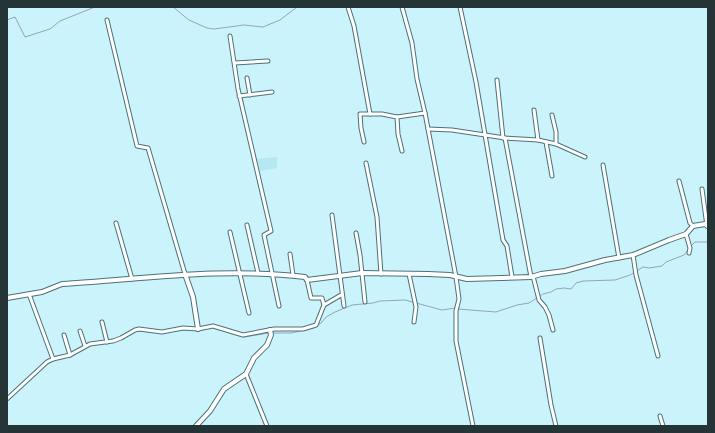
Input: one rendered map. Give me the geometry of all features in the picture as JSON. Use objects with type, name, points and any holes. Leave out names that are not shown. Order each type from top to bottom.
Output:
[{"type":"street","points":[[348,7],[354,26],[370,114]]},
{"type":"street","points":[[402,7],[412,43],[456,277],[459,299],[456,311],[456,341],[473,426]]},
{"type":"street","points":[[460,7],[485,134],[503,240],[506,246],[512,278]]},
{"type":"street","points":[[106,20],[137,146],[148,148],[185,274],[193,296],[198,329]]},
{"type":"street","points":[[230,36],[239,96],[271,231],[264,235],[272,280],[279,306]]},
{"type":"street","points":[[234,63],[268,60]]},
{"type":"street","points":[[247,78],[250,95]]},
{"type":"street","points":[[497,80],[504,138],[532,277],[538,300],[545,307],[553,330]]},
{"type":"street","points":[[239,96],[272,92]]},
{"type":"street","points":[[534,110],[538,140]]},
{"type":"street","points":[[364,142],[359,115],[382,114],[397,117],[425,113]]},
{"type":"street","points":[[552,115],[556,132],[556,144]]},
{"type":"street","points":[[397,117],[398,134],[402,151]]},
{"type":"street","points":[[428,129],[452,130],[504,138],[538,140],[556,144],[585,158]]},
{"type":"street","points":[[546,142],[552,176]]},
{"type":"street","points":[[366,163],[377,217],[381,274]]},
{"type":"street","points":[[603,165],[619,258]]},
{"type":"street","points":[[679,181],[690,223],[693,226]]},
{"type":"street","points":[[307,280],[362,274],[441,274],[467,279],[532,277],[633,255],[686,234],[693,226],[704,224],[708,226],[702,189]]},
{"type":"street","points":[[332,215],[341,295],[344,306]]},
{"type":"street","points":[[116,223],[132,279]]},
{"type":"street","points":[[247,225],[258,273]]},
{"type":"street","points":[[230,232],[249,313]]},
{"type":"street","points":[[356,233],[365,302]]},
{"type":"street","points":[[686,234],[690,247],[689,253]]},
{"type":"street","points":[[290,254],[293,275]]},
{"type":"street","points":[[633,255],[636,275],[658,356]]},
{"type":"street","points":[[7,298],[42,292],[62,284],[222,272],[293,275],[305,277],[311,298],[322,298],[324,305],[318,321],[313,326],[296,330],[270,330],[243,335],[213,326],[198,329],[183,328],[156,332],[136,330],[121,338],[107,342],[97,342],[85,346],[70,355],[47,362],[7,399]]},
{"type":"street","points":[[409,274],[416,307],[414,322]]},
{"type":"street","points":[[29,294],[53,359]]},
{"type":"street","points":[[324,305],[341,295]]},
{"type":"street","points":[[102,322],[107,342]]},
{"type":"street","points":[[196,426],[210,411],[224,389],[246,374],[254,358],[267,345],[271,335],[270,330]]},
{"type":"street","points":[[80,331],[85,346]]},
{"type":"street","points":[[64,335],[70,355]]},
{"type":"street","points":[[540,338],[556,426]]},
{"type":"street","points":[[246,374],[267,426]]},
{"type":"street","points":[[660,416],[663,426]]},
{"type":"shaded area","points":[[277,157],[277,168],[260,171],[257,159]]},
{"type":"waterway","points":[[7,20],[15,17],[25,37],[50,29],[60,21],[95,7]]},
{"type":"waterway","points":[[108,7],[116,7]]},
{"type":"waterway","points":[[173,7],[189,20],[207,28],[214,29],[244,25],[263,27],[280,20],[297,7]]},
{"type":"waterway","points":[[691,246],[695,242],[708,242]]},
{"type":"waterway","points":[[458,309],[496,312],[517,305],[529,303],[543,294],[556,289],[571,289],[576,283],[583,281],[615,280],[630,275],[643,267],[649,268],[662,266],[666,262],[684,255],[688,250]]},
{"type":"waterway","points":[[272,333],[291,333],[314,328],[326,317],[352,305],[380,301],[405,300],[442,310],[455,308]]},
{"type":"waterway","points":[[181,330],[188,330]]},
{"type":"waterway","points":[[140,331],[160,333]]},
{"type":"waterway","points":[[237,335],[244,337],[269,333]]},
{"type":"waterway","points":[[36,375],[45,366]]},
{"type":"waterway","points":[[11,398],[24,385]]}]
